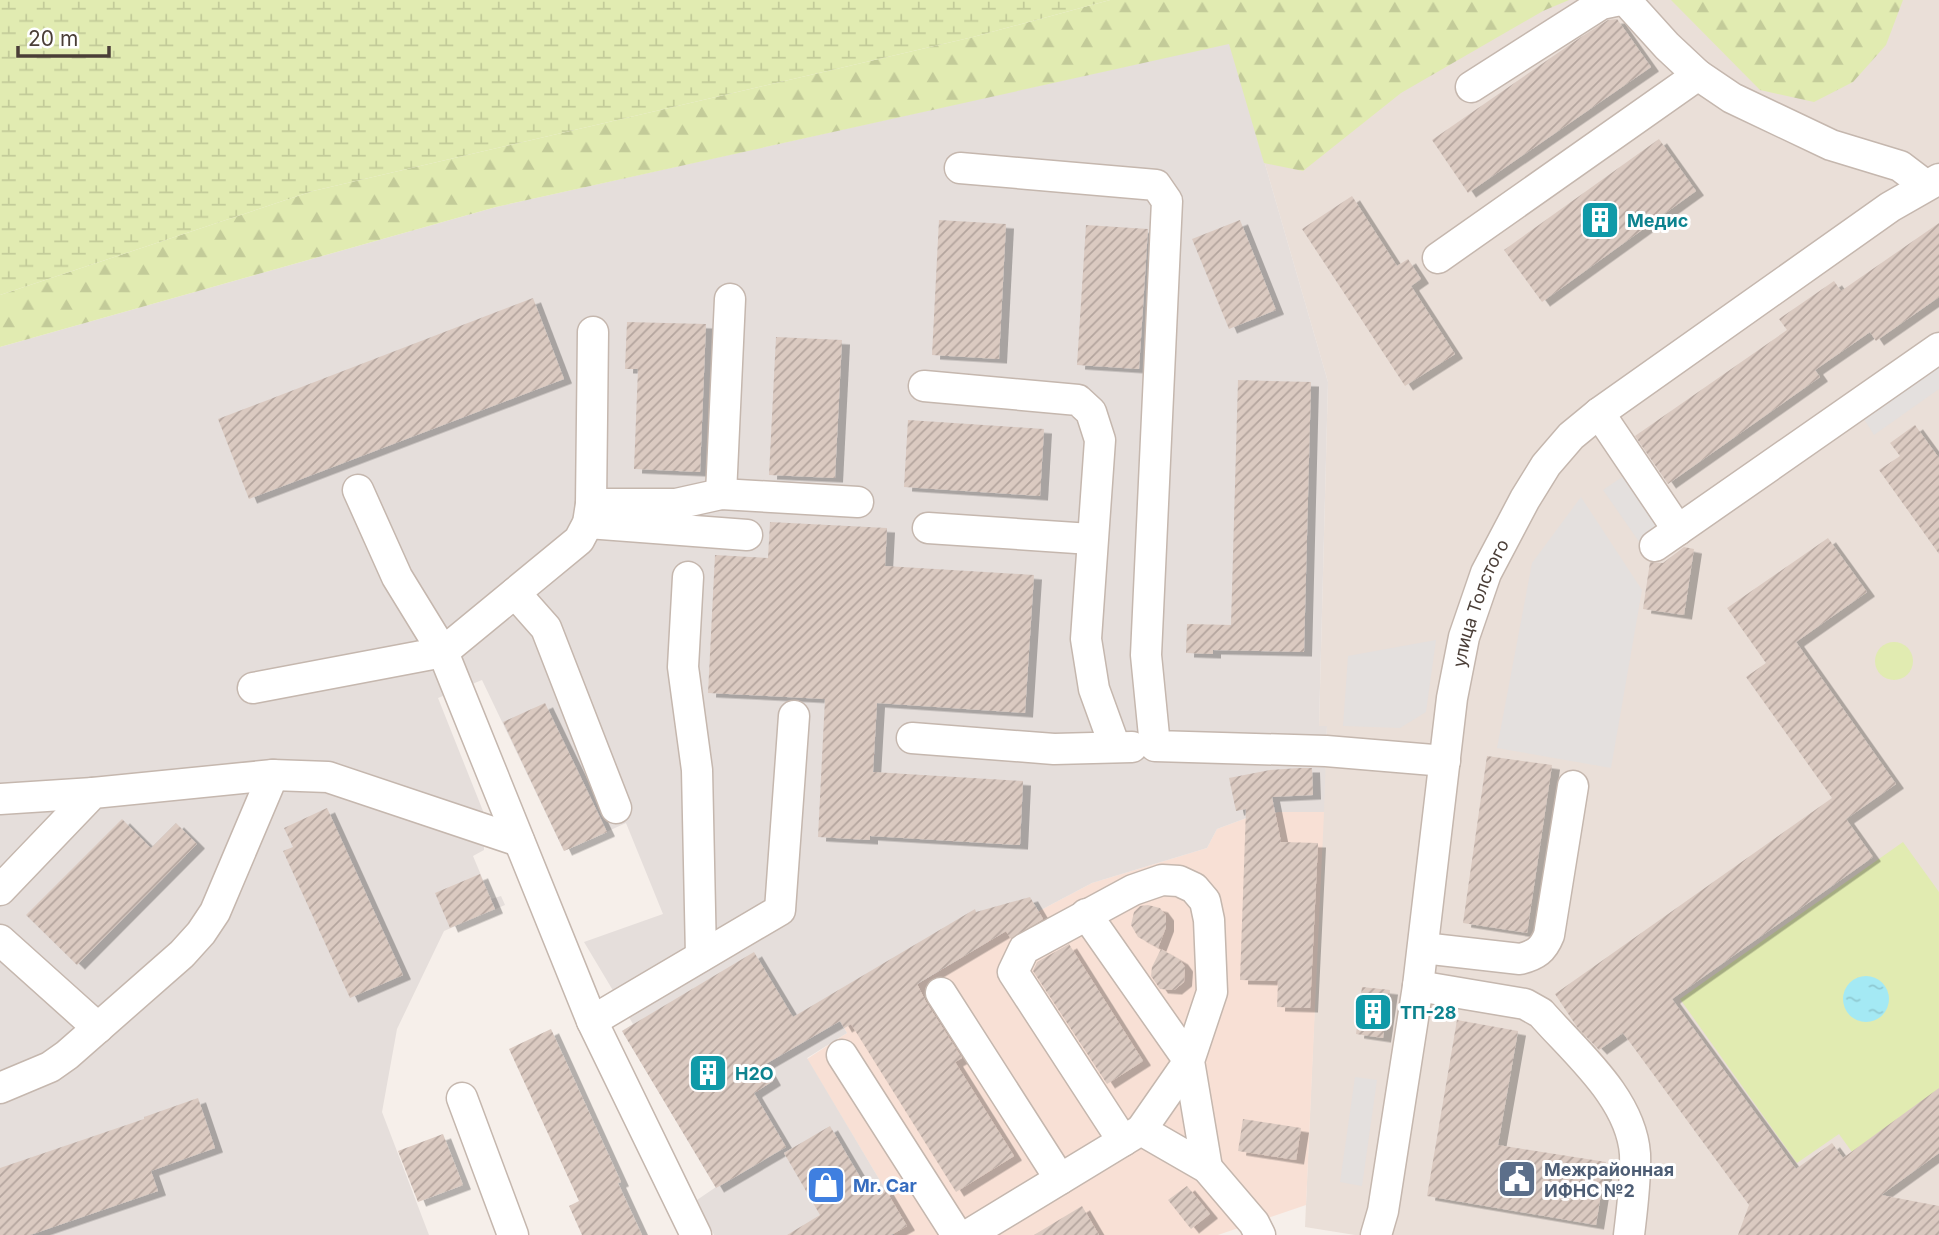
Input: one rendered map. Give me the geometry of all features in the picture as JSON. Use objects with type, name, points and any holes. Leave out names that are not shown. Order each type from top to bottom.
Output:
[{"type":"street","points":[[1471,87],[1601,4],[1620,0],[1628,3],[1698,75],[1732,98],[1831,145],[1900,166],[1932,182]]},
{"type":"street","points":[[1438,258],[1698,75]]},
{"type":"street","points":[[960,168],[1156,185],[1167,201],[1146,655],[1156,746]]},
{"type":"street","name":"улица Толстого","points":[[1376,1235],[1383,1211],[1418,986],[1458,660],[1469,618],[1486,573],[1525,499],[1546,465],[1571,436],[1599,413],[1890,207],[1932,182]]},
{"type":"street","points":[[721,494],[730,299]]},
{"type":"street","points":[[253,688],[443,652],[579,540],[590,513],[593,332]]},
{"type":"street","points":[[1599,413],[1667,538],[1939,348]]},
{"type":"street","points":[[924,386],[1078,400],[1091,412],[1100,440],[1086,639],[1094,689],[1115,747]]},
{"type":"street","points":[[358,490],[397,577],[443,652],[592,1021],[696,1235]]},
{"type":"street","points":[[590,513],[676,504],[721,494],[858,502]]},
{"type":"street","points":[[590,513],[747,535]]},
{"type":"street","points":[[928,528],[1091,539]]},
{"type":"street","points":[[688,577],[683,667],[696,770],[701,956]]},
{"type":"street","points":[[514,593],[546,628],[615,808]]},
{"type":"street","points":[[592,1021],[780,910],[794,716]]},
{"type":"street","points":[[912,738],[1054,749],[1156,746],[1326,751],[1445,761]]},
{"type":"street","points":[[0,799],[93,793],[272,775],[328,777],[519,841]]},
{"type":"street","points":[[0,1088],[50,1067],[182,954],[201,933],[215,912],[272,775]]},
{"type":"street","points":[[1423,948],[1520,959],[1534,956],[1544,947],[1549,935],[1573,786]]},
{"type":"street","points":[[0,890],[93,793]]},
{"type":"street","points":[[968,1235],[1132,1135],[1189,1061],[1212,992],[1209,920],[1205,901],[1194,888],[1179,881],[1162,880],[1133,890],[1024,948],[1013,972],[1132,1135],[1206,1168],[1254,1223],[1260,1235]]},
{"type":"street","points":[[1086,914],[1189,1061],[1206,1168]]},
{"type":"street","points":[[0,940],[98,1028]]},
{"type":"street","points":[[1418,986],[1525,1004],[1541,1013],[1617,1099],[1626,1119],[1634,1152],[1629,1235]]},
{"type":"street","points":[[941,993],[1060,1179]]},
{"type":"street","points":[[842,1055],[957,1235]]},
{"type":"street","points":[[462,1098],[513,1235]]},
{"type":"shaded area","points":[[1388,0],[1939,0],[1939,1235],[1355,1235],[1305,1227],[1327,727],[1319,727],[1328,382],[1230,43]]},
{"type":"shaded area","points":[[1230,43],[1328,382],[1319,726],[1327,726],[1324,812],[1278,812],[1249,817],[1217,829],[1207,848],[1092,883],[1039,911],[844,1028],[847,1033],[807,1058],[885,1189],[872,1197],[894,1235],[714,1235],[697,1200],[716,1187],[622,1031],[633,1024],[584,942],[663,914],[626,823],[564,851],[482,680],[438,698],[483,811],[484,850],[473,856],[491,899],[501,896],[505,905],[444,931],[397,1029],[382,1112],[429,1235],[0,1235],[0,347],[496,207]]},
{"type":"shaded area","points":[[1939,366],[1939,389],[1874,435],[1864,419]]},
{"type":"shaded area","points":[[1625,475],[1671,541],[1649,556],[1603,490]]},
{"type":"shaded area","points":[[1581,497],[1642,590],[1611,768],[1497,748],[1532,563]]},
{"type":"shaded area","points":[[1436,640],[1426,712],[1400,728],[1343,726],[1348,656]]},
{"type":"shaded area","points":[[1278,812],[1324,812],[1306,1205],[1218,1235],[894,1235],[872,1196],[885,1189],[807,1059],[847,1033],[844,1028],[1039,911],[1092,883],[1207,848],[1217,829],[1249,817]]},
{"type":"shaded area","points":[[1355,1077],[1377,1080],[1362,1186],[1340,1182]]},
{"type":"green space","points":[[0,0],[1110,0],[973,37],[313,191],[0,295]]},
{"type":"green space","points":[[1110,0],[1569,0],[1543,11],[1401,93],[1303,171],[1264,163],[1229,44],[496,207],[0,347],[0,295],[313,191],[973,37]]},
{"type":"green space","points":[[1671,0],[1903,0],[1886,45],[1853,82],[1814,102],[1760,90]]},
{"type":"green space","points":[[1894,642],[1908,647],[1913,661],[1908,675],[1894,680],[1880,675],[1875,661],[1880,647]]},
{"type":"green space","points":[[1903,842],[1939,892],[1939,1090],[1852,1152],[1839,1134],[1797,1163],[1680,999]]},
{"type":"water","points":[[1866,976],[1882,983],[1889,999],[1882,1015],[1866,1022],[1850,1015],[1843,999],[1850,983]]},
{"type":"building","points":[[1617,19],[1651,67],[1468,193],[1432,140],[1581,37],[1608,20]]},
{"type":"building","name":"Медис","points":[[1659,139],[1696,191],[1542,302],[1504,250]]},
{"type":"building","points":[[1352,196],[1397,266],[1408,259],[1421,279],[1411,286],[1455,354],[1405,386],[1302,229]]},
{"type":"building","points":[[939,220],[1006,224],[999,359],[932,355]]},
{"type":"building","points":[[1240,220],[1276,310],[1229,329],[1192,239]]},
{"type":"building","points":[[1939,223],[1939,297],[1876,341],[1870,332],[1815,370],[1820,377],[1668,484],[1635,436],[1787,330],[1779,319],[1834,281],[1841,291]]},
{"type":"building","points":[[1086,225],[1148,229],[1139,369],[1077,365]]},
{"type":"building","points":[[533,298],[564,379],[249,499],[218,419]]},
{"type":"building","points":[[627,322],[706,324],[700,472],[634,469],[638,369],[625,369]]},
{"type":"building","points":[[776,337],[842,340],[835,478],[769,475]]},
{"type":"building","points":[[1238,380],[1311,382],[1304,652],[1213,650],[1213,654],[1186,653],[1187,624],[1231,625]]},
{"type":"building","points":[[908,420],[1044,429],[1040,496],[904,487]]},
{"type":"building","points":[[1915,425],[1939,458],[1939,554],[1879,470],[1900,456],[1890,443]]},
{"type":"building","points":[[770,522],[887,528],[885,566],[1034,575],[1025,713],[877,703],[873,772],[1023,781],[1020,845],[870,836],[870,840],[818,837],[825,699],[708,693],[715,555],[768,558]]},
{"type":"building","points":[[1828,538],[1867,592],[1796,642],[1896,784],[1846,819],[1873,857],[1672,999],[1796,1169],[1832,1143],[1843,1158],[1939,1088],[1939,1153],[1881,1195],[1939,1206],[1939,1235],[1738,1235],[1749,1205],[1623,1033],[1599,1050],[1577,1027],[1555,994],[1832,798],[1746,677],[1766,663],[1727,608]]},
{"type":"building","points":[[1684,547],[1694,549],[1684,615],[1643,609],[1650,562],[1663,563]]},
{"type":"building","points":[[545,703],[607,832],[564,851],[503,722]]},
{"type":"building","points":[[1487,756],[1552,765],[1527,933],[1463,923]]},
{"type":"building","points":[[1312,768],[1313,795],[1272,797],[1281,842],[1318,843],[1310,1008],[1277,1007],[1278,981],[1240,980],[1246,809],[1236,811],[1229,778],[1270,770]]},
{"type":"building","points":[[327,808],[403,975],[350,998],[283,851],[293,847],[284,828]]},
{"type":"building","points":[[122,819],[151,848],[176,823],[197,844],[77,965],[26,915]]},
{"type":"building","points":[[480,874],[495,909],[450,928],[435,893]]},
{"type":"building","points":[[1030,897],[1043,919],[1011,939],[1006,931],[917,984],[962,1058],[955,1062],[1014,1156],[956,1192],[851,1024],[844,1028],[840,1021],[764,1065],[773,1081],[754,1093],[786,1147],[716,1188],[622,1031],[754,952],[793,1017],[975,909],[976,912]]},
{"type":"building","points":[[1140,906],[1160,908],[1166,916],[1166,927],[1158,948],[1138,937],[1131,925],[1134,912]]},
{"type":"building","points":[[1069,944],[1143,1061],[1107,1084],[1033,971],[1037,962]]},
{"type":"building","points":[[1161,949],[1180,960],[1185,967],[1184,982],[1174,990],[1160,989],[1151,976],[1152,967]]},
{"type":"building","name":"ТП-28","points":[[1362,987],[1390,990],[1383,1038],[1356,1034]]},
{"type":"building","name":"Межрайонная ИФНС №2","points":[[1457,1020],[1518,1031],[1498,1145],[1606,1162],[1596,1225],[1427,1196]]},
{"type":"building","points":[[551,1029],[621,1182],[618,1183],[642,1235],[582,1235],[569,1206],[579,1201],[509,1049]]},
{"type":"building","points":[[198,1098],[215,1148],[151,1171],[158,1191],[30,1235],[0,1235],[0,1168]]},
{"type":"building","points":[[1243,1119],[1301,1128],[1296,1160],[1238,1151]]},
{"type":"building","points":[[830,1126],[863,1182],[880,1192],[885,1189],[907,1226],[891,1235],[787,1235],[820,1215],[784,1153]]},
{"type":"building","points":[[443,1134],[463,1185],[418,1202],[398,1151]]},
{"type":"building","points":[[1187,1186],[1210,1214],[1191,1229],[1168,1200]]},
{"type":"building","points":[[1082,1206],[1099,1235],[1034,1235]]},
{"type":"place","name":"Медис","points":[[1600,220]]},
{"type":"place","name":"ТП-28","points":[[1373,1012]]},
{"type":"place","name":"Н2О","points":[[708,1073]]},
{"type":"place","name":"Межрайонная ИФНС №2","points":[[1517,1179]]},
{"type":"place","name":"Mr. Car","points":[[826,1185]]}]
